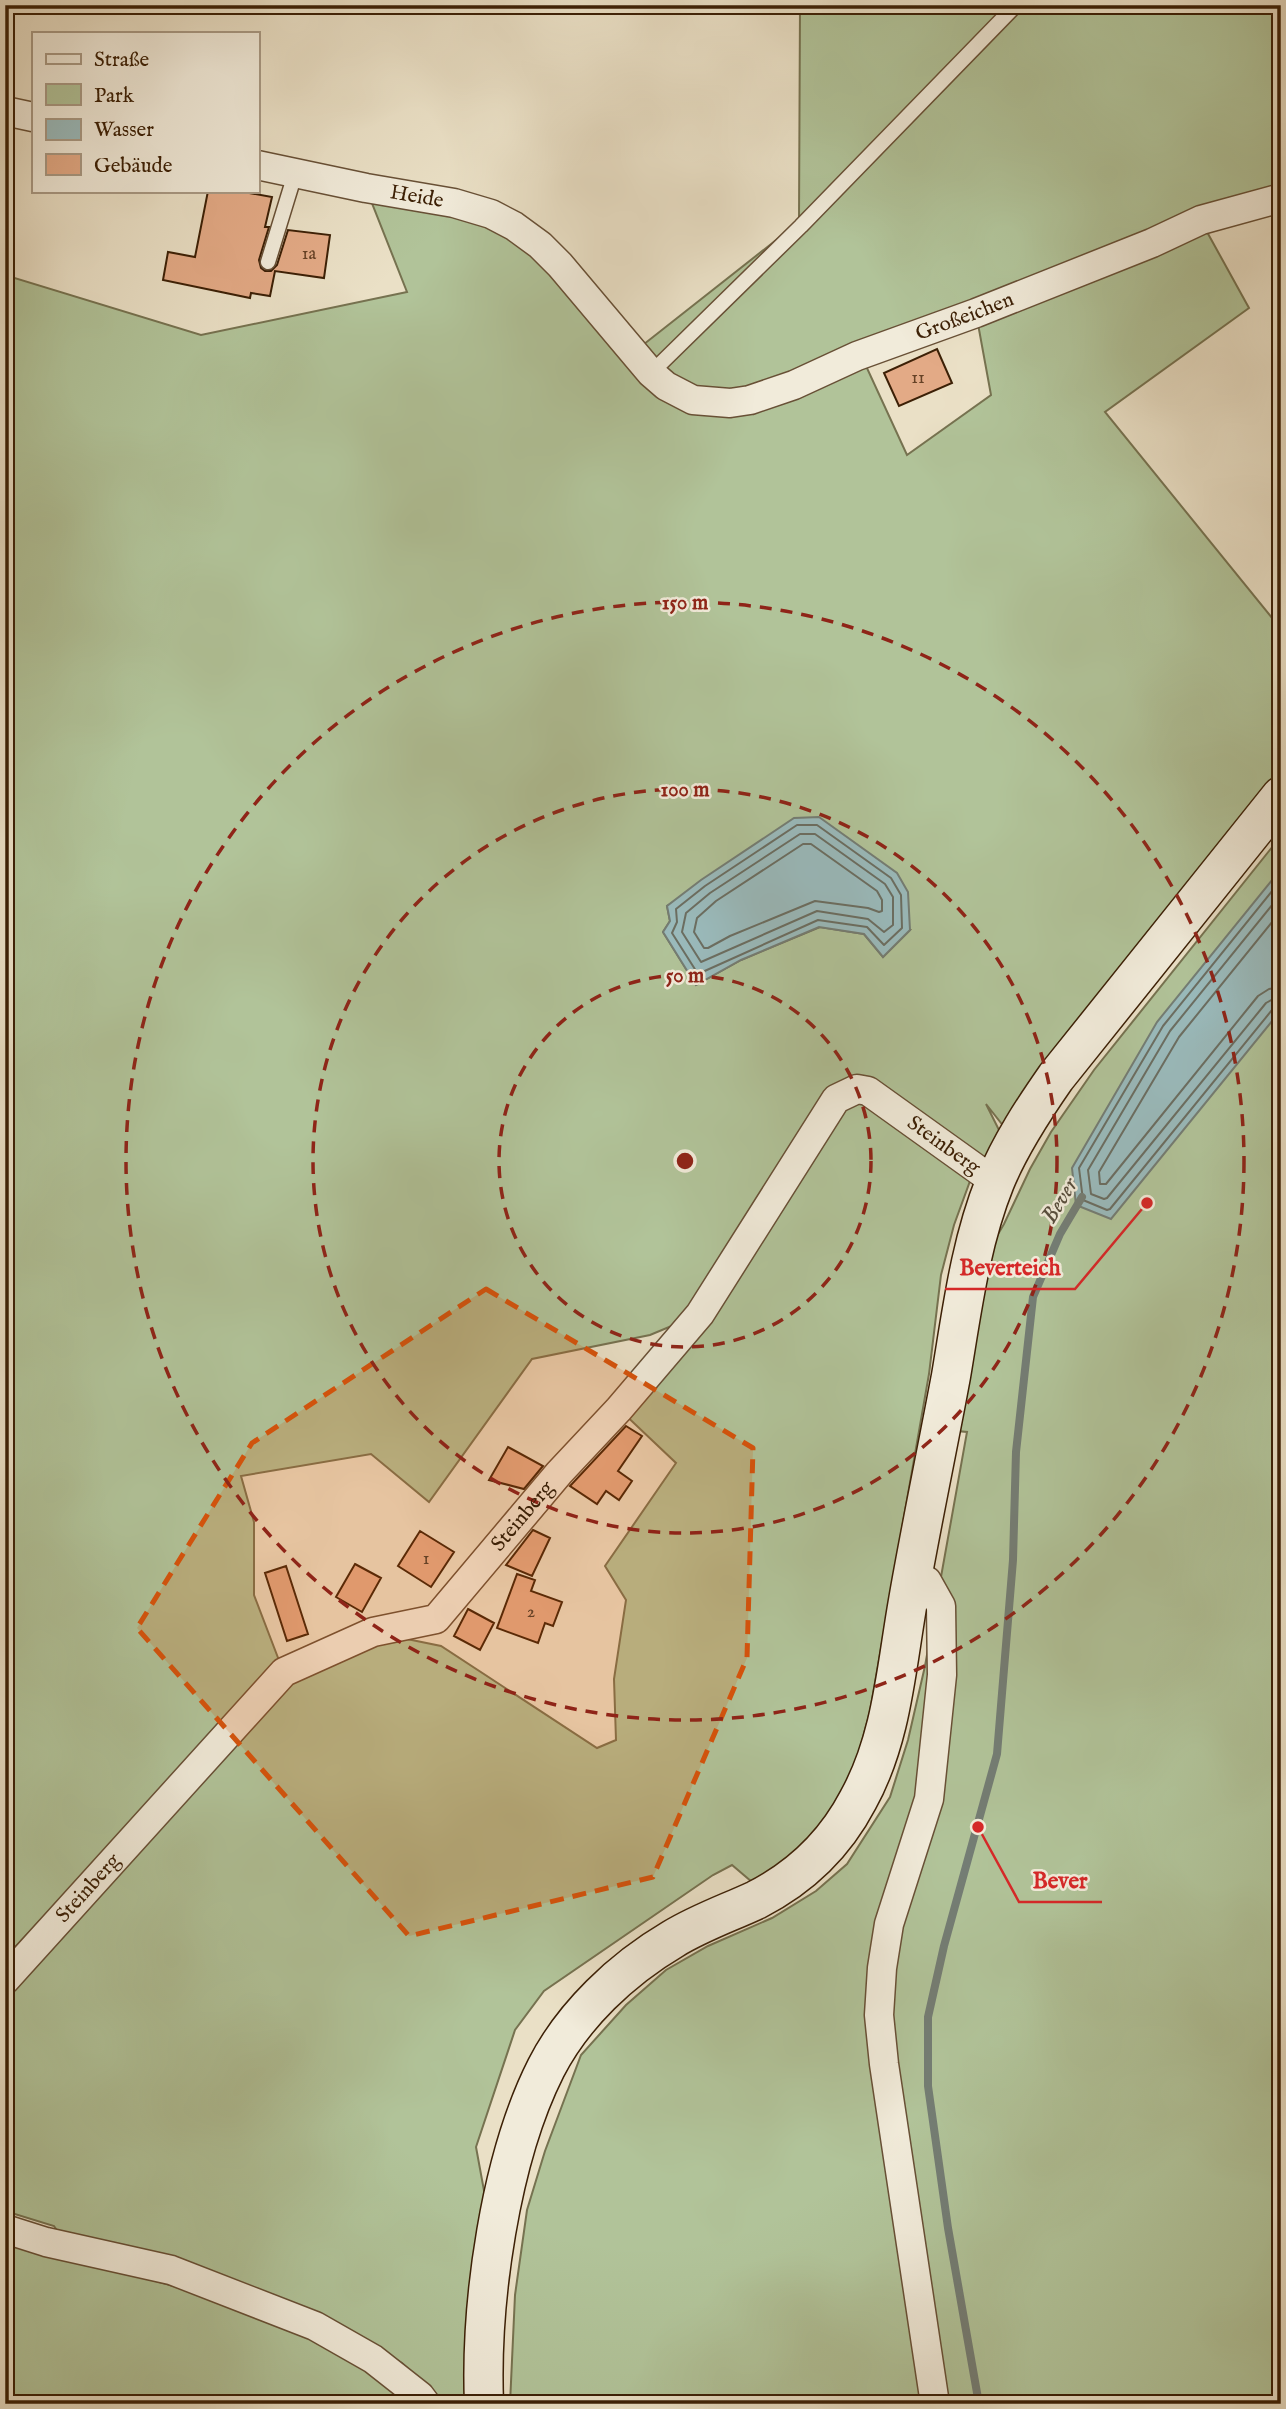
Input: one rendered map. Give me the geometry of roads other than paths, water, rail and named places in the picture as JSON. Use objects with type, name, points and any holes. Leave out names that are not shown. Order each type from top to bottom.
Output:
[{"type":"street","points":[[5,111],[32,117]]},
{"type":"street","name":"Heide","points":[[259,165],[454,203],[491,214],[514,226],[561,265]]},
{"type":"street","name":"Großeichen","points":[[561,265],[651,373],[666,386],[693,400],[730,403],[750,400],[794,385],[857,356],[989,308],[1152,243],[1201,220],[1281,198]]},
{"type":"street","points":[[484,2404],[485,2340],[502,2201],[518,2141],[547,2065],[583,2013],[632,1967],[674,1938],[760,1898],[794,1876],[818,1856],[837,1834],[860,1798],[887,1729],[912,1576],[965,1292],[984,1213],[995,1182],[1056,1077],[1281,796]]},
{"type":"street","name":"Steinberg","points":[[5,1980],[284,1672],[373,1632],[436,1619],[559,1473],[619,1409],[700,1314],[835,1099],[857,1089],[868,1091],[995,1182]]},
{"type":"street","points":[[912,1576],[927,1581],[941,1606],[942,1675],[929,1798],[889,1924],[882,1968],[879,2015],[935,2404]]},
{"type":"street","points":[[5,2229],[46,2242],[172,2270],[315,2326],[373,2359],[420,2396],[426,2404]]},
{"type":"lane","points":[[651,373],[801,226],[1016,5]]},
{"type":"lane","points":[[268,262],[295,174]]},
{"type":"water","points":[[819,817],[897,873],[908,892],[910,930],[883,957],[864,934],[819,927],[741,960],[696,985],[663,932],[670,921],[667,906],[794,818]]},
{"type":"water","points":[[1281,869],[1281,1010],[1111,1219],[1076,1205],[1072,1168],[1157,1022]]},
{"type":"waterway","name":"Bever","points":[[979,2404],[948,2228],[928,2086],[928,2017],[944,1946],[997,1754],[1013,1560],[1016,1452],[1033,1297],[1060,1234],[1082,1197]]},
{"type":"place","name":"Beverteich","points":[[1147,1203]]},
{"type":"place","name":"Bever","points":[[978,1827]]}]
